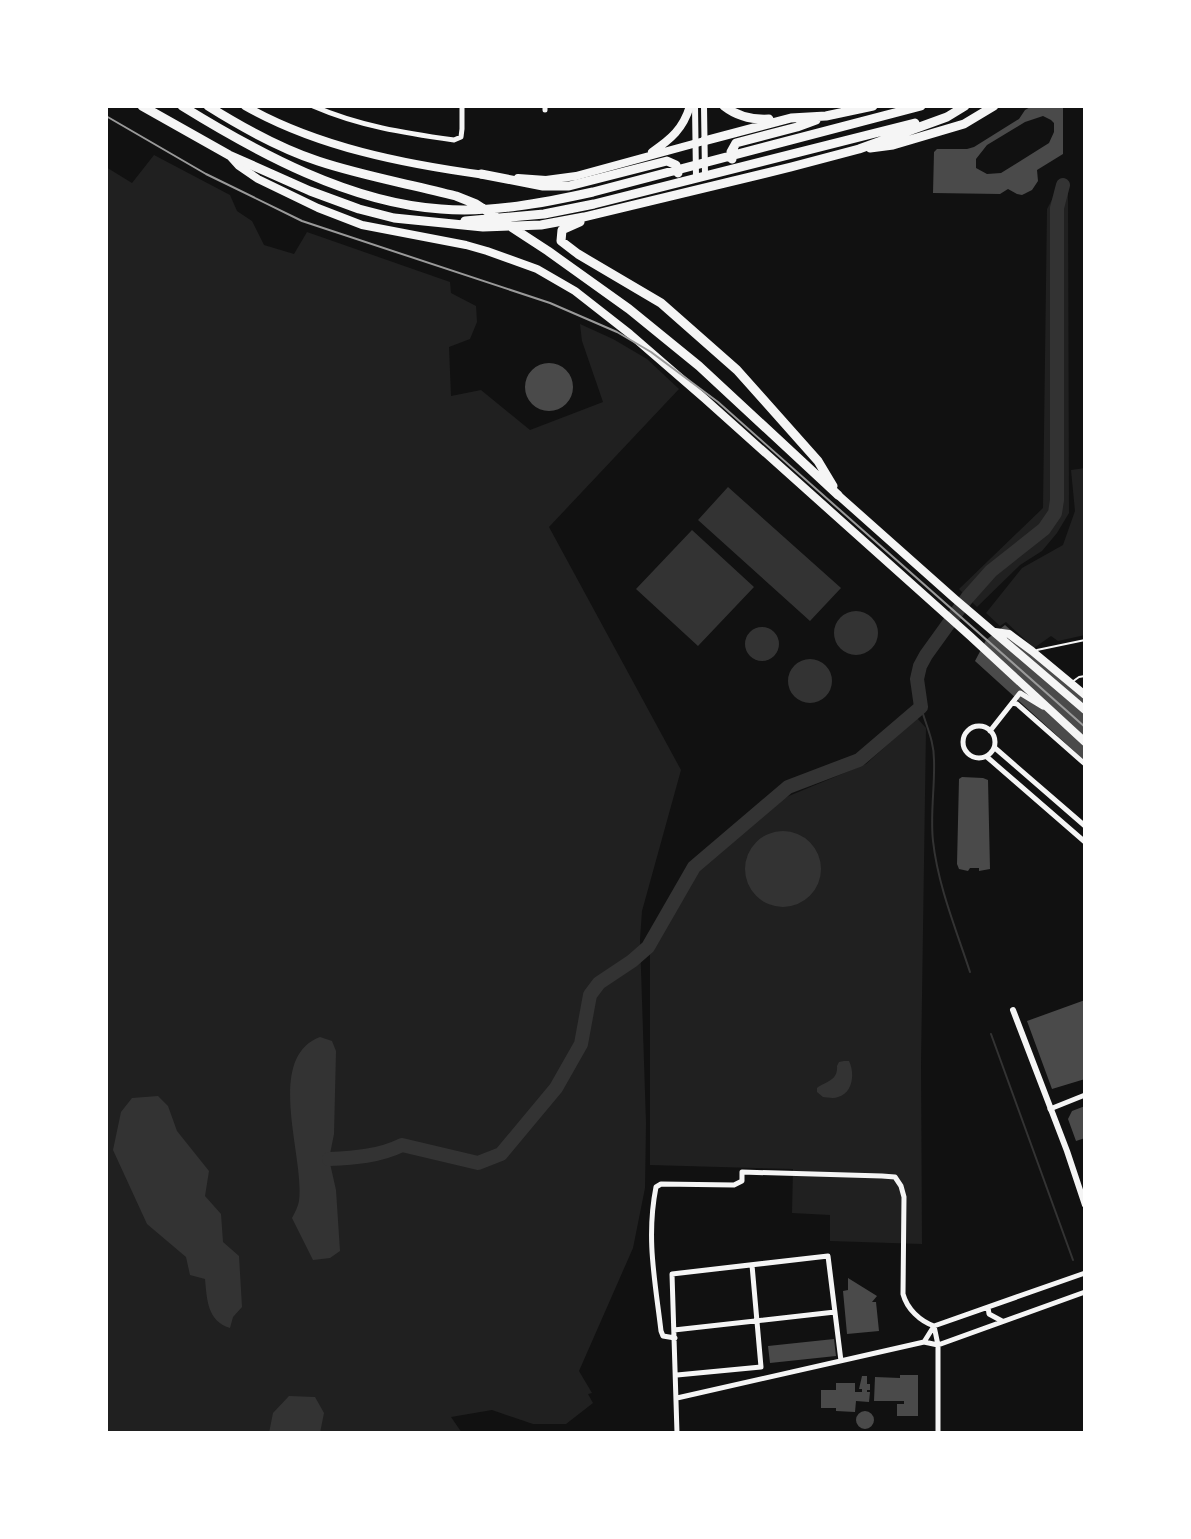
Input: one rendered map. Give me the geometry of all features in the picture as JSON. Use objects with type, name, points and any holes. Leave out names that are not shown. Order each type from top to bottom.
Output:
[{"type":"highway","points":[[142,106],[229,155],[359,209],[394,218],[483,227],[541,225],[597,214],[859,149],[947,117],[963,107]]},
{"type":"highway","points":[[182,106],[249,145],[320,179],[368,197],[443,210],[540,203],[593,192],[921,106]]},
{"type":"highway","points":[[208,106],[279,145],[317,161],[456,196],[476,204],[629,309],[699,366],[838,495]]},
{"type":"highway","points":[[222,106],[226,118]]},
{"type":"highway","points":[[724,106],[737,115],[757,120],[826,116],[873,106]]},
{"type":"highway","points":[[859,149],[893,145],[964,124],[994,106]]},
{"type":"highway","points":[[430,223],[544,214],[924,121],[963,107]]},
{"type":"highway","points":[[745,165],[733,162],[731,152],[736,143],[826,116]]},
{"type":"highway","points":[[700,142],[791,118]]},
{"type":"highway","points":[[481,174],[543,186],[569,186],[667,161],[676,165],[678,171],[678,176],[667,186]]},
{"type":"highway","points":[[597,214],[562,230],[561,241],[661,303],[737,370],[818,461],[838,495]]},
{"type":"main road","points":[[245,106],[268,119],[358,150],[481,174],[546,180],[576,176],[700,142]]},
{"type":"main road","points":[[645,157],[670,140],[692,106]]},
{"type":"main road","points":[[229,155],[258,179],[333,214],[362,225],[487,251],[537,269],[575,291],[705,399],[1085,742]]},
{"type":"main road","points":[[838,495],[1085,711]]},
{"type":"main road","points":[[994,632],[1009,634],[1085,695]]},
{"type":"street","points":[[313,106],[384,130],[454,140],[461,137],[462,106]]},
{"type":"street","points":[[692,106],[700,142]]},
{"type":"street","points":[[701,176],[700,142],[704,106]]},
{"type":"street","points":[[990,731],[1020,693],[1052,712]]},
{"type":"street","points":[[1012,703],[1017,704],[1085,764]]},
{"type":"street","points":[[995,748],[987,757],[978,759],[968,755],[962,741],[966,731],[975,726],[990,731],[995,748],[1085,826]]},
{"type":"street","points":[[987,757],[1085,842]]},
{"type":"street","points":[[1013,1010],[1085,1205]]},
{"type":"street","points":[[1050,1109],[1085,1095]]},
{"type":"street","points":[[675,1338],[663,1336],[661,1331],[651,1251],[651,1215],[656,1187],[661,1184],[734,1185],[742,1181],[742,1172],[895,1177],[904,1197],[903,1294],[917,1317],[934,1326],[1085,1273]]},
{"type":"street","points":[[677,1433],[672,1274],[828,1256],[841,1361]]},
{"type":"street","points":[[677,1375],[761,1367],[752,1265]]},
{"type":"street","points":[[677,1398],[924,1342],[938,1345],[1085,1292]]},
{"type":"street","points":[[988,1307],[989,1314],[1003,1321]]},
{"type":"street","points":[[674,1330],[835,1312]]},
{"type":"street","points":[[924,1342],[934,1326]]},
{"type":"street","points":[[934,1326],[938,1345],[938,1433]]},
{"type":"lane","points":[[1032,651],[1085,640]]},
{"type":"lane","points":[[1071,682],[1085,676]]},
{"type":"shaded area","points":[[154,155],[230,195],[237,211],[252,221],[264,245],[294,254],[307,232],[450,282],[451,293],[476,306],[477,322],[470,339],[449,347],[451,396],[481,390],[530,430],[603,402],[582,341],[580,324],[647,359],[679,389],[549,527],[681,770],[642,911],[645,1188],[633,1248],[579,1371],[592,1393],[588,1394],[593,1403],[566,1424],[533,1424],[492,1410],[451,1417],[462,1433],[106,1433],[106,167],[132,183]]},
{"type":"shaded area","points":[[1056,192],[1068,192],[1069,513],[1042,551],[1020,565],[977,607],[959,589],[1043,508],[1047,209]]},
{"type":"shaded area","points":[[1085,468],[1085,635],[1058,641],[1051,636],[1034,648],[1006,622],[1000,626],[986,613],[1022,568],[1063,545],[1075,511],[1071,470]]},
{"type":"shaded area","points":[[728,487],[841,588],[810,621],[698,520]]},
{"type":"shaded area","points":[[692,530],[754,587],[698,646],[636,589]]},
{"type":"shaded area","points":[[856,611],[872,617],[878,633],[872,649],[856,655],[840,649],[834,633],[840,617]]},
{"type":"shaded area","points":[[762,627],[774,632],[779,644],[774,656],[762,661],[750,656],[745,644],[750,632]]},
{"type":"shaded area","points":[[810,659],[826,665],[832,681],[826,697],[810,703],[794,697],[788,681],[794,665]]},
{"type":"shaded area","points":[[917,718],[926,728],[922,1244],[830,1241],[830,1215],[792,1213],[793,1169],[650,1165],[650,952],[697,868],[784,798],[866,764]]},
{"type":"shaded area","points":[[783,831],[798,834],[810,842],[818,854],[821,869],[818,884],[810,896],[798,904],[783,907],[768,904],[756,896],[748,884],[745,869],[748,854],[756,842],[768,834]]},
{"type":"shaded area","points":[[320,1037],[332,1041],[336,1051],[334,1134],[329,1159],[336,1190],[340,1251],[330,1258],[313,1260],[292,1218],[299,1201],[299,1182],[290,1087],[294,1065],[303,1048]]},
{"type":"shaded area","points":[[849,1061],[852,1077],[850,1087],[843,1095],[823,1097],[817,1092],[817,1088],[836,1075],[839,1062]]},
{"type":"shaded area","points":[[158,1096],[168,1106],[177,1131],[209,1171],[205,1196],[221,1214],[223,1242],[239,1256],[242,1307],[233,1317],[230,1328],[222,1325],[213,1315],[205,1279],[190,1275],[186,1257],[147,1224],[113,1150],[121,1112],[132,1098]]},
{"type":"shaded area","points":[[289,1396],[315,1397],[324,1413],[320,1433],[269,1433],[273,1413]]},
{"type":"building","points":[[1032,106],[1063,106],[1063,154],[1037,170],[1038,181],[1032,190],[1022,195],[1008,189],[1000,194],[933,193],[934,152],[937,149],[974,147],[1019,119]],"holes":[[[1043,116],[1051,120],[1054,132],[1049,143],[1001,173],[987,174],[976,168],[976,159],[987,145],[1025,122]]]},
{"type":"building","points":[[549,363],[558,364],[566,370],[572,378],[572,396],[566,404],[558,410],[549,411],[540,410],[532,404],[526,396],[525,387],[526,378],[532,370],[540,364]]},
{"type":"building","points":[[1005,625],[1085,696],[1085,761],[975,661],[986,640]]},
{"type":"building","points":[[959,779],[988,780],[990,869],[979,871],[979,868],[970,868],[968,871],[959,869],[957,864]]},
{"type":"building","points":[[1085,1000],[1085,1079],[1052,1089],[1027,1021]]},
{"type":"building","points":[[1085,1106],[1085,1138],[1076,1141],[1068,1119],[1072,1111]]},
{"type":"building","points":[[848,1278],[877,1296],[872,1302],[876,1302],[879,1331],[847,1334],[843,1291],[848,1290]]},
{"type":"building","points":[[834,1339],[836,1356],[770,1363],[768,1346]]},
{"type":"building","points":[[900,1375],[918,1375],[918,1416],[897,1416],[897,1404],[904,1404],[904,1401],[874,1401],[875,1377],[900,1378]]},
{"type":"building","points":[[862,1376],[867,1376],[867,1384],[870,1384],[870,1390],[867,1390],[870,1392],[869,1402],[856,1401],[855,1412],[821,1408],[821,1390],[836,1390],[836,1383],[855,1383],[855,1392],[862,1392],[859,1389]]},
{"type":"building","points":[[861,1411],[869,1411],[874,1420],[872,1427],[861,1429],[856,1424],[856,1416]]},
{"type":"waterway","points":[[329,1159],[376,1154],[402,1145],[478,1163],[501,1154],[556,1088],[581,1044],[590,995],[599,983],[648,947],[694,867],[788,787],[859,760],[921,707],[917,679],[926,655],[967,598],[991,571],[1044,529],[1055,513],[1057,208],[1063,185]]},
{"type":"waterway","points":[[921,707],[934,753],[932,821],[935,858],[970,972]]},
{"type":"waterway","points":[[991,1034],[1073,1260]]},
{"type":"railway","points":[[106,116],[206,174],[302,221],[550,303],[617,332],[651,352],[718,402],[1085,727]]}]
